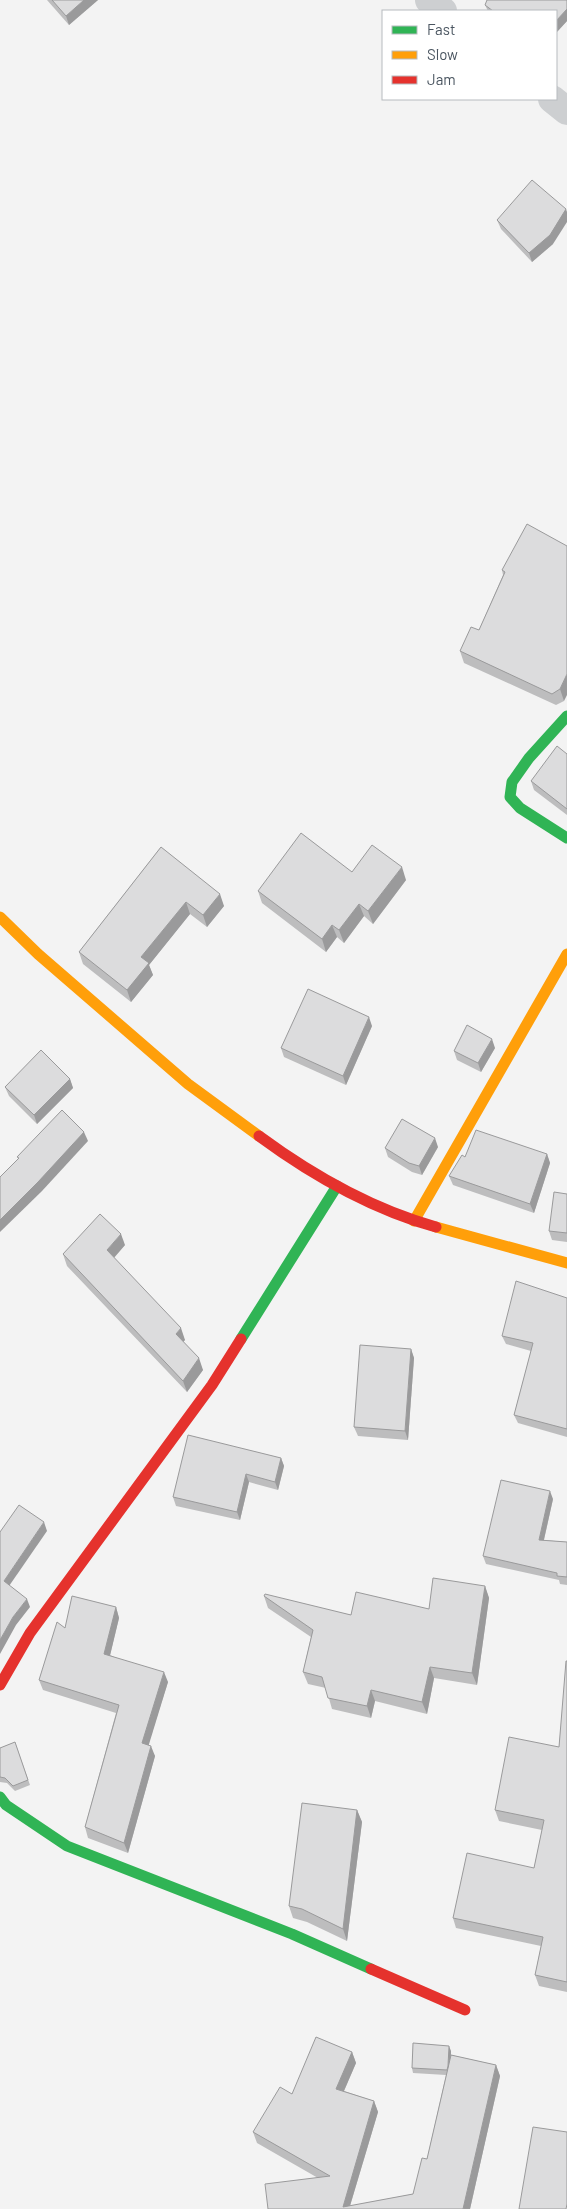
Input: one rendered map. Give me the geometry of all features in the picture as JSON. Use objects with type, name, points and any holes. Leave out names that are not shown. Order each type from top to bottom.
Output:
[{"type":"street","points":[[429,0],[442,10]]},
{"type":"street","points":[[553,100],[567,111]]},
{"type":"street","points":[[567,716],[529,758],[512,782],[510,798],[520,808],[567,838]]},
{"type":"street","points":[[0,917],[38,954],[188,1084],[281,1152],[356,1197],[414,1221],[567,1264]]},
{"type":"street","points":[[414,1221],[567,954]]},
{"type":"street","points":[[0,1685],[30,1633],[212,1385],[337,1186]]},
{"type":"street","points":[[0,1797],[6,1805],[67,1846],[292,1934],[465,2010]]},
{"type":"building","points":[[52,0],[84,0],[66,16]]},
{"type":"building","points":[[487,0],[567,0],[567,9],[557,20],[557,10],[492,10],[485,5]]},
{"type":"building","points":[[532,180],[566,209],[550,235],[529,253],[497,220]]},
{"type":"building","points":[[527,524],[567,546],[567,674],[560,689],[552,694],[460,651],[471,627],[479,630],[505,572],[502,570]]},
{"type":"building","points":[[557,746],[567,754],[567,809],[531,781]]},
{"type":"building","points":[[301,833],[352,872],[372,845],[402,867],[368,911],[359,904],[339,930],[332,925],[322,939],[258,891]]},
{"type":"building","points":[[161,847],[220,894],[203,915],[186,902],[141,957],[149,963],[127,990],[79,952]]},
{"type":"building","points":[[308,989],[369,1017],[343,1076],[281,1048]]},
{"type":"building","points":[[467,1025],[492,1039],[478,1063],[454,1051]]},
{"type":"building","points":[[41,1050],[70,1079],[34,1115],[5,1087]]},
{"type":"building","points":[[62,1110],[84,1132],[0,1220],[0,1177]]},
{"type":"building","points":[[402,1119],[435,1138],[419,1166],[409,1163],[385,1148]]},
{"type":"building","points":[[476,1130],[547,1154],[530,1204],[449,1176],[462,1155],[465,1157]]},
{"type":"building","points":[[554,1192],[567,1194],[567,1233],[549,1231]]},
{"type":"building","points":[[100,1214],[121,1234],[107,1250],[181,1328],[176,1334],[199,1358],[183,1381],[63,1254]]},
{"type":"building","points":[[516,1281],[567,1298],[567,1429],[514,1415],[533,1343],[502,1336]]},
{"type":"building","points":[[360,1345],[411,1349],[405,1431],[354,1427]]},
{"type":"building","points":[[188,1435],[281,1458],[275,1482],[246,1474],[237,1512],[173,1497]]},
{"type":"building","points":[[501,1480],[550,1491],[539,1540],[567,1542],[567,1577],[483,1556]]},
{"type":"building","points":[[19,1505],[44,1522],[4,1581],[27,1599],[13,1617],[0,1640],[0,1532]]},
{"type":"building","points":[[433,1578],[485,1586],[472,1673],[430,1667],[422,1702],[371,1690],[367,1706],[328,1698],[322,1677],[303,1672],[313,1630],[264,1596],[265,1594],[351,1615],[356,1592],[429,1609]]},
{"type":"building","points":[[72,1596],[116,1607],[104,1654],[164,1672],[142,1743],[151,1746],[124,1843],[85,1827],[119,1705],[39,1680],[57,1622],[65,1628]]},
{"type":"building","points":[[566,1661],[567,1982],[535,1975],[543,1937],[453,1918],[467,1853],[534,1868],[544,1820],[495,1810],[509,1737],[559,1747]]},
{"type":"building","points":[[15,1742],[28,1780],[13,1786],[5,1778],[0,1777],[0,1748]]},
{"type":"building","points":[[302,1803],[357,1810],[343,1929],[302,1909],[289,1906]]},
{"type":"building","points":[[316,2037],[352,2052],[336,2089],[374,2101],[343,2207],[413,2194],[422,2158],[427,2159],[451,2055],[496,2065],[463,2209],[268,2209],[265,2184],[330,2176],[253,2132],[280,2087],[292,2094]]},
{"type":"building","points":[[413,2043],[449,2046],[447,2070],[412,2068]]},
{"type":"building","points":[[533,2127],[567,2132],[566,2209],[519,2209]]},
{"type":"traffic: fast","points":[[567,716],[529,758],[512,782],[510,797],[520,808],[567,838]]},
{"type":"traffic: fast","points":[[241,1339],[337,1186]]},
{"type":"traffic: fast","points":[[0,1797],[6,1805],[67,1846],[292,1934],[371,1969]]},
{"type":"traffic: slow","points":[[0,917],[38,954],[188,1084],[259,1136]]},
{"type":"traffic: slow","points":[[414,1221],[567,954]]},
{"type":"traffic: slow","points":[[436,1227],[567,1263]]},
{"type":"traffic: jam","points":[[259,1136],[321,1177],[365,1201],[412,1220],[436,1227]]},
{"type":"traffic: jam","points":[[0,1685],[30,1633],[212,1385],[241,1339]]},
{"type":"traffic: jam","points":[[371,1969],[465,2010]]}]
